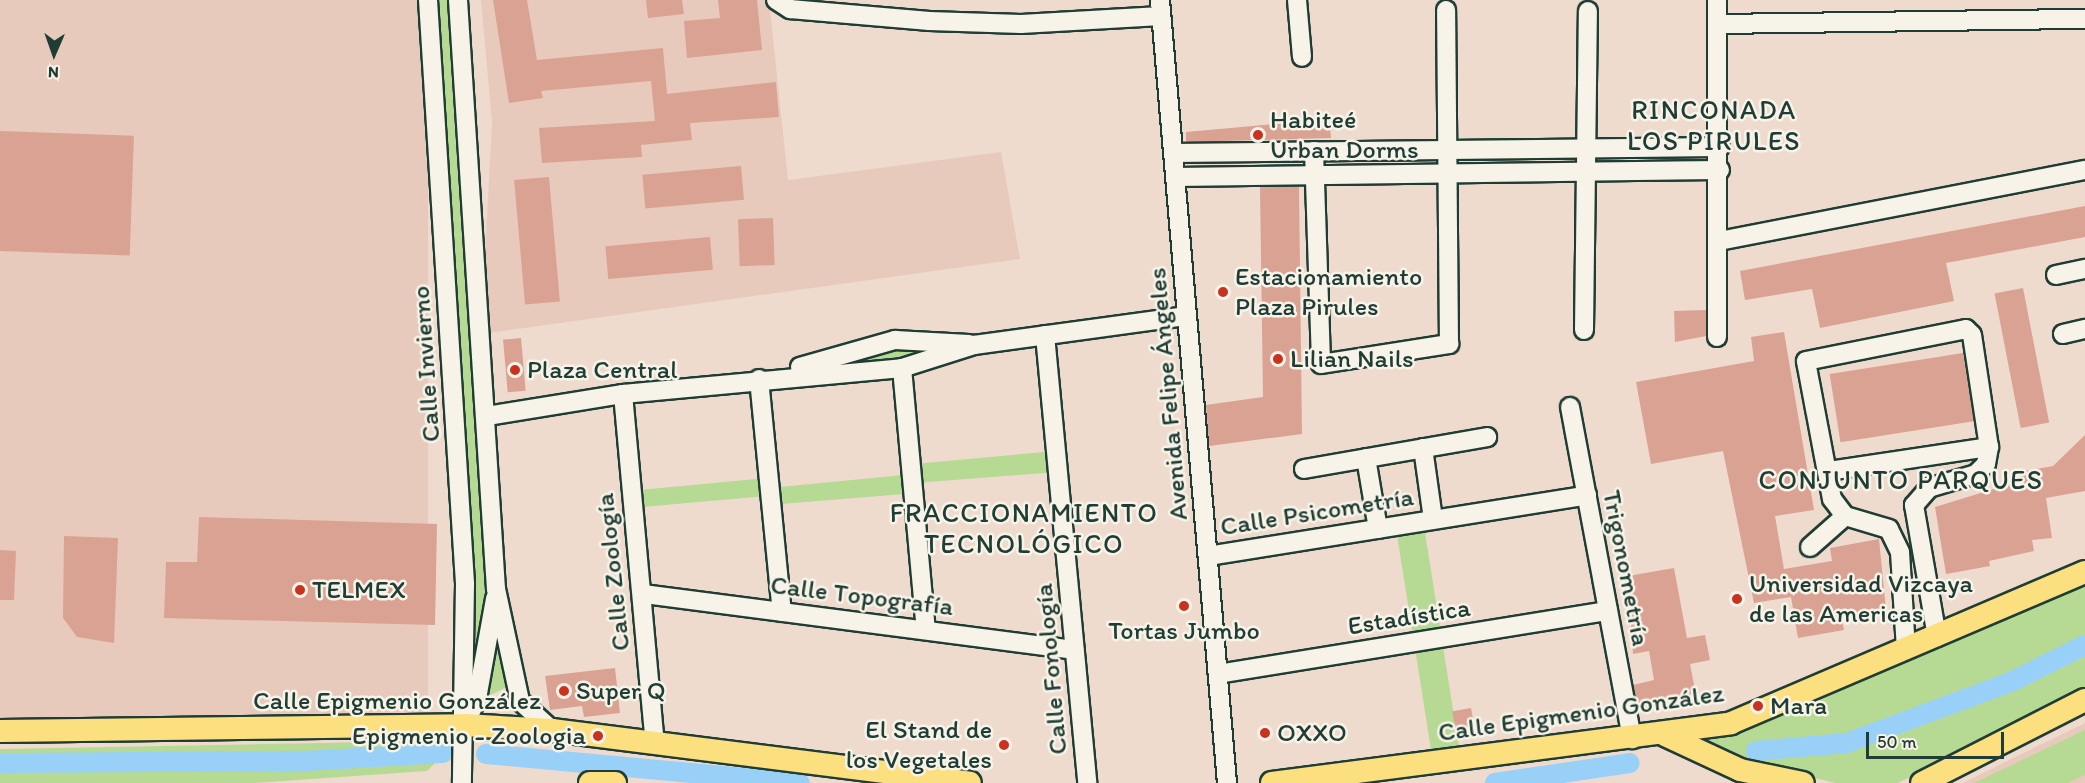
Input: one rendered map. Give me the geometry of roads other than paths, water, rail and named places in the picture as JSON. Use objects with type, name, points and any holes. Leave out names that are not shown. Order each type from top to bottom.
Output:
[{"type":"main road","name":"Calle Epigmenio González","points":[[1272,783],[1665,735],[1731,723],[2085,572]]},
{"type":"main road","points":[[1922,783],[2085,700]]},
{"type":"main road","name":"Calle Epigmenio González","points":[[0,731],[552,729],[970,783]]},
{"type":"main road","points":[[1665,735],[1740,770],[1803,783]]},
{"type":"main road","points":[[590,783],[615,783]]},
{"type":"street","name":"Calle Invierno","points":[[428,0],[465,584],[463,781]]},
{"type":"street","points":[[458,0],[487,416],[496,589],[519,701],[552,729]]},
{"type":"street","points":[[776,0],[790,9],[929,21],[1021,24],[1161,8]]},
{"type":"street","points":[[1297,0],[1302,57]]},
{"type":"street","points":[[1717,0],[1720,147],[1717,337]]},
{"type":"street","name":"Avenida Felipe Ángeles","points":[[1161,8],[1227,783]]},
{"type":"street","points":[[1314,151],[1317,358],[1330,365],[1449,344],[1446,10]]},
{"type":"street","points":[[1584,330],[1583,148],[1587,11]]},
{"type":"street","points":[[1717,24],[2085,19]]},
{"type":"street","points":[[1173,153],[1720,147]]},
{"type":"street","points":[[1175,177],[1720,170]]},
{"type":"street","points":[[1719,241],[2085,170]]},
{"type":"street","points":[[2056,275],[2085,269]]},
{"type":"street","points":[[487,416],[623,394],[759,379],[902,368],[974,345],[1187,316]]},
{"type":"street","points":[[1906,650],[1902,560],[1889,529],[1845,516],[1832,499],[1806,361],[1953,329],[1972,335],[1989,447],[1986,464],[1976,474],[1921,492],[1914,505],[1937,637]]},
{"type":"street","points":[[2063,334],[2085,329]]},
{"type":"street","name":"Calle Fonología","points":[[1045,335],[1087,783]]},
{"type":"street","points":[[759,379],[895,340],[974,345]]},
{"type":"street","points":[[902,368],[926,630]]},
{"type":"street","points":[[759,379],[782,612]]},
{"type":"street","name":"Calle Zoología","points":[[623,394],[644,594],[655,744]]},
{"type":"street","name":"Trigonometría","points":[[1570,407],[1632,739]]},
{"type":"street","points":[[1304,469],[1487,437]]},
{"type":"street","points":[[1828,471],[1989,447]]},
{"type":"street","name":"Calle Psicometría","points":[[1423,448],[1434,519]]},
{"type":"street","points":[[1366,458],[1378,529]]},
{"type":"street","name":"Calle Psicometría","points":[[1208,556],[1587,495]]},
{"type":"street","points":[[1810,547],[1845,516]]},
{"type":"street","points":[[1902,560],[1923,555]]},
{"type":"street","points":[[463,729],[477,699],[496,589]]},
{"type":"street","name":"Calle Topografía","points":[[644,594],[1074,650]]},
{"type":"street","name":"Estadística","points":[[1218,674],[1608,611]]},
{"type":"waterway","points":[[1756,751],[1847,743],[2013,681],[2085,645]]},
{"type":"waterway","points":[[0,763],[306,761],[443,753]]},
{"type":"waterway","points":[[486,754],[800,783]]},
{"type":"waterway","points":[[1495,783],[1630,763]]},
{"type":"place","name":"Habiteé Urban Dorms","points":[[1258,135]]},
{"type":"place","name":"Estacionamiento Plaza Pirules","points":[[1223,292]]},
{"type":"place","name":"Lilian Nails","points":[[1278,359]]},
{"type":"place","name":"Plaza Central","points":[[515,370]]},
{"type":"place","name":"TELMEX","points":[[300,590]]},
{"type":"place","name":"Universidad Vizcaya de las Americas","points":[[1737,599]]},
{"type":"place","name":"Tortas Jumbo","points":[[1184,606]]},
{"type":"place","name":"Super Q","points":[[564,691]]},
{"type":"place","name":"Mara","points":[[1758,706]]},
{"type":"place","name":"OXXO","points":[[1265,733]]},
{"type":"place","name":"Epigmenio - Zoologia","points":[[598,736]]},
{"type":"place","name":"El Stand de los Vegetales","points":[[1004,745]]},
{"type":"district","name":"RINCONADA LOS PIRULES","points":[[1714,124]]},
{"type":"district","name":"CONJUNTO PARQUES","points":[[1901,480]]},
{"type":"district","name":"FRACCIONAMIENTO TECNOLÓGICO","points":[[1024,528]]}]
